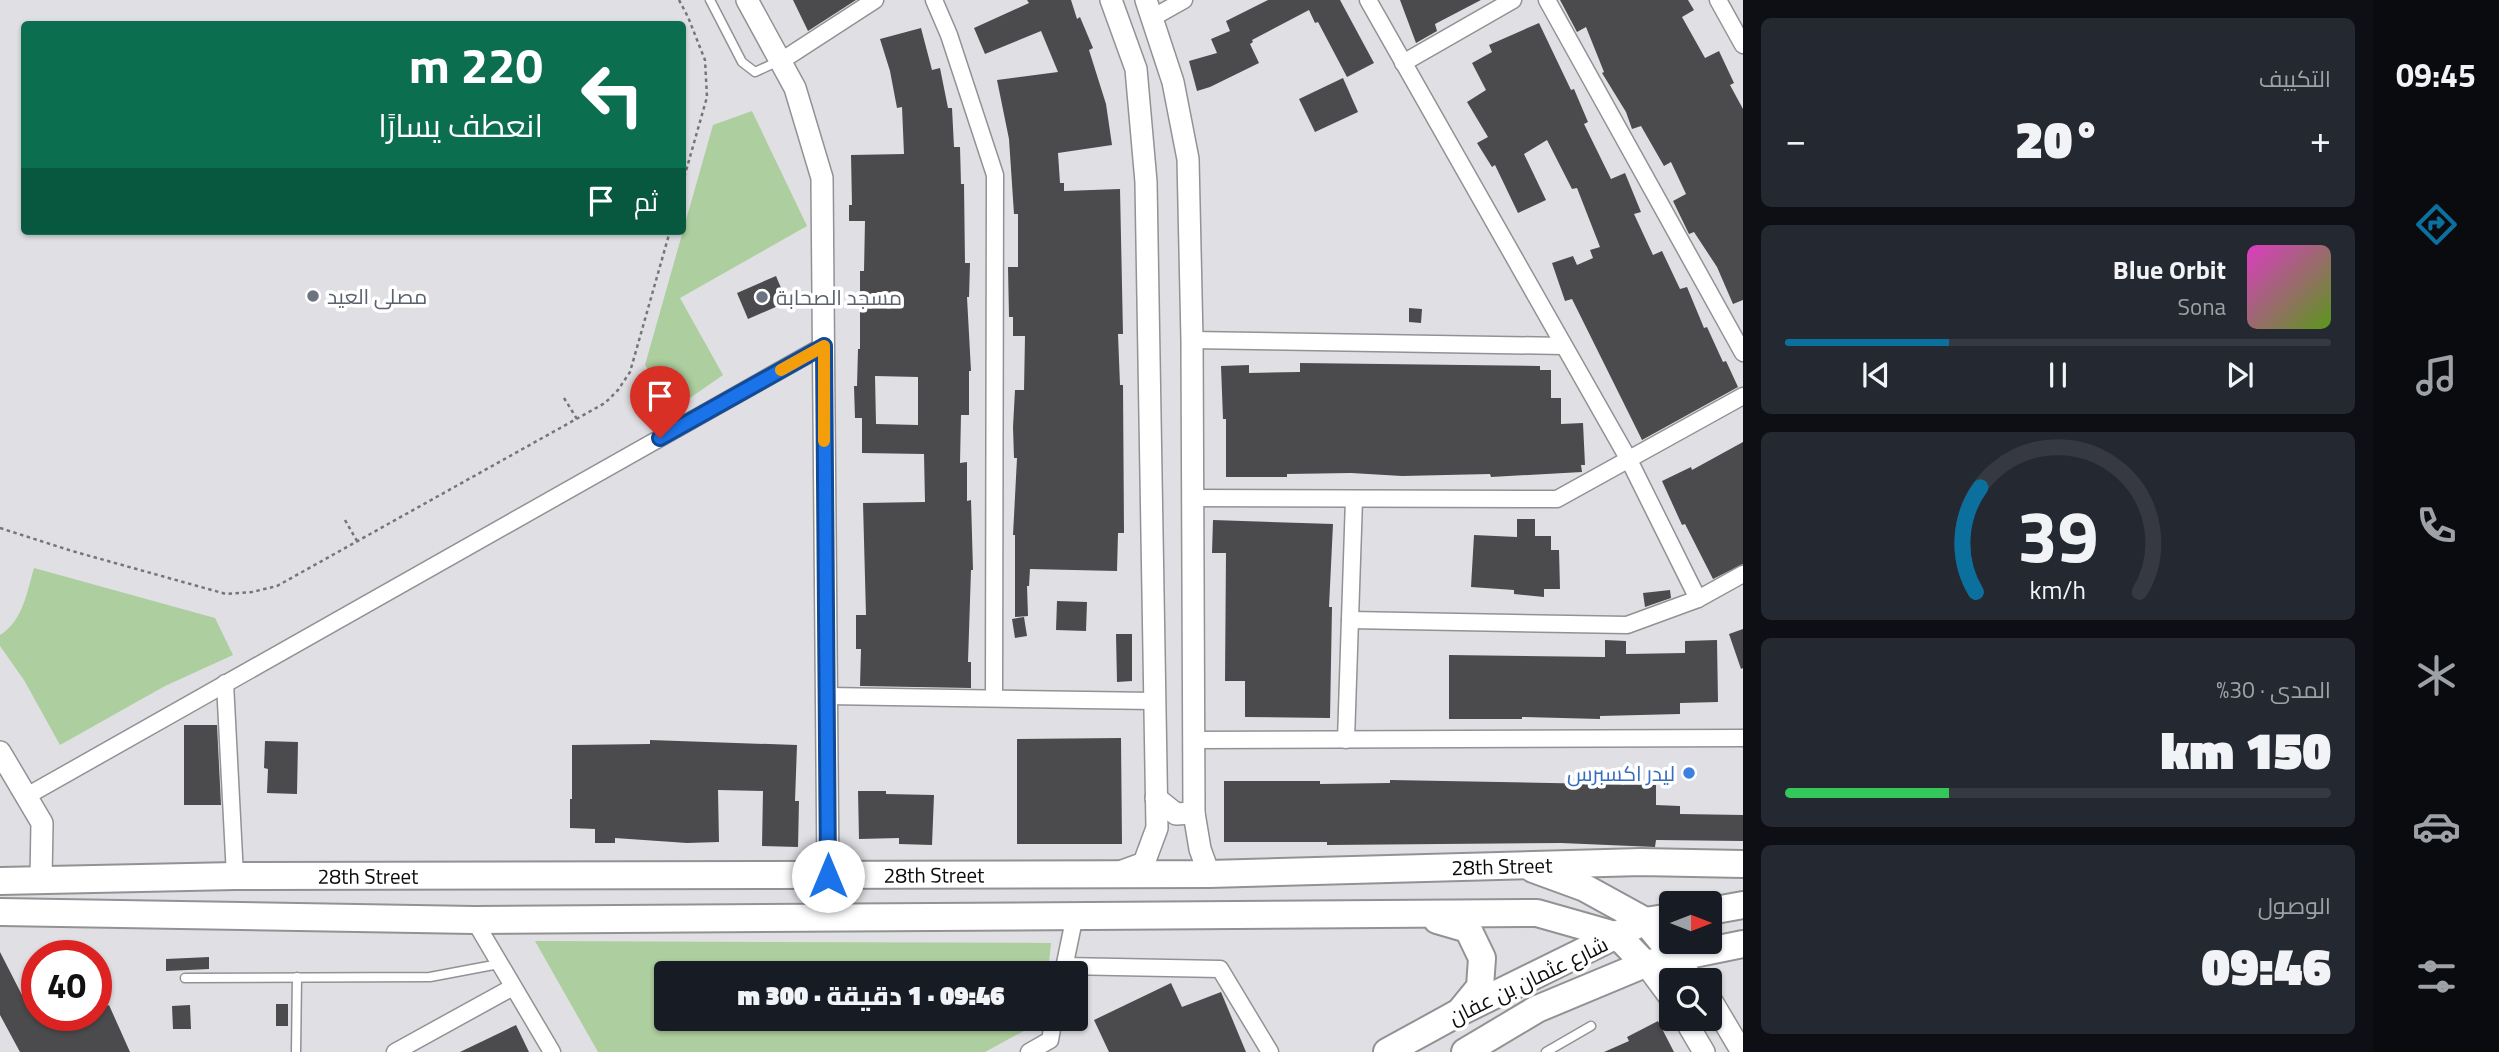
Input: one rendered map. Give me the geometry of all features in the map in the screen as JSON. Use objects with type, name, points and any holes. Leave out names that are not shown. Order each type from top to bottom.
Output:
[{"type":"main road","name":"28th Street","points":[[0,881],[235,876],[1209,874],[1519,864],[1743,864]]},
{"type":"main road","points":[[1519,864],[1585,888],[1645,921],[1674,956]]},
{"type":"main road","points":[[1722,909],[1743,905]]},
{"type":"main road","name":"28th Street","points":[[0,912],[474,920],[1537,913],[1618,936]]},
{"type":"main road","points":[[1415,913],[1468,929],[1482,958],[1480,987],[1458,1013]]},
{"type":"main road","name":"شارع عثمان بن عفان","points":[[1387,1052],[1458,1013],[1645,921],[1659,919]]},
{"type":"main road","points":[[1618,936],[1645,964]]},
{"type":"main road","name":"شارع عثمان بن عفان","points":[[1466,1052],[1537,1009],[1645,964],[1743,944]]},
{"type":"street","points":[[747,0],[795,88],[822,178],[828,876]]},
{"type":"street","points":[[780,61],[876,0]]},
{"type":"street","points":[[934,0],[949,35],[995,176],[994,698]]},
{"type":"street","points":[[1111,0],[1136,69],[1146,182],[1157,828],[1144,863],[1118,873]]},
{"type":"street","points":[[1184,0],[1149,9],[1173,82],[1188,159],[1192,340],[1194,813],[1200,849],[1209,874]]},
{"type":"street","points":[[1368,0],[1629,460],[1698,599]]},
{"type":"street","points":[[1403,63],[1513,0]]},
{"type":"street","points":[[1547,0],[1743,353]]},
{"type":"street","points":[[1718,0],[1743,46]]},
{"type":"street","points":[[1192,340],[1564,346]]},
{"type":"street","points":[[25,796],[824,346]]},
{"type":"street","points":[[1192,498],[1557,499],[1743,396]]},
{"type":"street","points":[[1346,740],[1354,499]]},
{"type":"street","points":[[1350,620],[1627,625],[1698,599],[1743,574]]},
{"type":"street","points":[[225,683],[235,876]]},
{"type":"street","points":[[827,696],[1154,701]]},
{"type":"street","points":[[1193,740],[1743,738]]},
{"type":"street","points":[[0,752],[41,823],[41,880]]},
{"type":"street","points":[[1156,798],[1175,814],[1194,813]]},
{"type":"street","points":[[1065,961],[1075,915]]},
{"type":"street","points":[[474,920],[552,1052]]},
{"type":"street","points":[[1674,956],[1684,968]]},
{"type":"street","points":[[1645,964],[1659,983]]},
{"type":"street","points":[[1088,970],[1220,969],[1270,1052]]},
{"type":"street","points":[[395,1052],[513,987]]},
{"type":"street","points":[[1722,1018],[1742,1052]]},
{"type":"street","points":[[1029,1052],[1050,1040],[1052,1031]]},
{"type":"street","points":[[1692,1031],[1704,1052]]},
{"type":"lane","points":[[710,0],[742,62],[755,72],[780,61]]},
{"type":"lane","points":[[185,978],[429,977],[499,964]]},
{"type":"lane","points":[[296,1052],[297,977]]},
{"type":"lane","points":[[1546,1052],[1591,1026]]},
{"type":"path","points":[[679,0],[705,60],[707,97],[686,173]]},
{"type":"path","points":[[0,528],[226,594],[252,593],[277,586],[605,403],[630,372],[669,235]]},
{"type":"path","points":[[564,398],[577,419]]},
{"type":"path","points":[[345,520],[357,541]]},
{"type":"green space","points":[[752,111],[807,226],[680,298],[723,375],[674,409],[645,365],[682,235],[686,235],[686,220],[713,125]]},
{"type":"green space","points":[[34,568],[215,618],[233,655],[165,686],[60,745],[24,680],[0,646],[0,635],[14,622],[23,605]]},
{"type":"green space","points":[[535,941],[1051,943],[1049,961],[654,961],[654,1031],[1024,1031],[985,1052],[598,1052]]},
{"type":"building","points":[[793,0],[856,0],[808,31]]},
{"type":"building","points":[[1027,0],[1071,0],[1077,19],[1080,17],[1093,48],[1089,50],[1106,104],[1112,145],[1058,153],[1060,183],[1064,183],[1064,191],[1120,189],[1123,334],[1118,334],[1120,385],[1123,385],[1124,533],[1118,533],[1117,571],[1030,569],[1027,586],[1028,616],[1015,617],[1013,535],[1017,458],[1014,458],[1013,427],[1015,390],[1024,390],[1025,336],[1013,336],[1013,317],[1009,317],[1008,267],[1018,267],[1018,214],[1014,214],[1009,139],[997,80],[1058,72],[1041,31],[985,54],[974,28],[1029,3]]},
{"type":"building","points":[[1268,0],[1340,0],[1374,63],[1347,77],[1309,10],[1252,40],[1250,44],[1259,63],[1197,91],[1189,61],[1217,53],[1211,39],[1230,31],[1226,21]]},
{"type":"building","points":[[1400,0],[1481,0],[1435,24],[1437,31],[1416,43]]},
{"type":"building","points":[[1560,0],[1688,0],[1694,10],[1682,17],[1705,58],[1719,51],[1734,83],[1730,85],[1743,109],[1743,300],[1733,304],[1717,267],[1694,232],[1689,234],[1673,201],[1686,194],[1671,162],[1664,166],[1641,126],[1632,129],[1626,112],[1602,73],[1604,72],[1586,27],[1577,32]]},
{"type":"building","points":[[1539,23],[1571,90],[1574,89],[1588,122],[1584,124],[1611,179],[1625,173],[1641,212],[1634,214],[1653,255],[1662,251],[1680,289],[1687,287],[1704,328],[1707,327],[1738,387],[1642,440],[1572,299],[1565,301],[1552,263],[1573,256],[1577,265],[1593,258],[1590,250],[1600,247],[1577,188],[1572,189],[1547,140],[1524,154],[1546,200],[1518,213],[1495,165],[1492,167],[1477,143],[1488,137],[1467,102],[1486,90],[1472,63],[1492,52],[1489,45]]},
{"type":"building","points":[[921,28],[932,70],[940,68],[948,108],[952,108],[954,147],[960,147],[961,184],[964,184],[965,263],[970,263],[967,297],[971,371],[969,415],[961,415],[960,463],[967,462],[967,501],[971,500],[973,570],[968,662],[971,662],[971,688],[860,686],[861,649],[856,649],[856,615],[866,615],[863,503],[925,502],[924,454],[862,453],[862,418],[855,418],[854,386],[857,386],[860,349],[860,271],[864,271],[865,221],[849,221],[849,205],[852,205],[851,155],[904,154],[902,107],[897,108],[880,39]],"holes":[[[875,376],[918,377],[918,425],[876,424]]]},
{"type":"building","points":[[1343,78],[1358,112],[1315,132],[1299,99]]},
{"type":"building","name":"مسجد الصحابة","points":[[776,276],[787,302],[748,319],[737,293]]},
{"type":"building","points":[[1409,308],[1422,309],[1421,323],[1409,322]]},
{"type":"building","points":[[1300,363],[1540,366],[1540,370],[1551,370],[1551,398],[1561,398],[1561,424],[1583,423],[1585,465],[1581,465],[1582,472],[1491,477],[1490,474],[1402,476],[1351,473],[1226,477],[1226,419],[1223,419],[1221,366],[1249,365],[1249,373],[1300,372]]},
{"type":"building","points":[[1743,442],[1743,564],[1713,579],[1685,524],[1682,525],[1662,481],[1691,467],[1692,470]]},
{"type":"building","points":[[1517,519],[1535,519],[1535,536],[1551,536],[1551,550],[1559,550],[1560,589],[1544,589],[1544,597],[1514,594],[1514,590],[1471,587],[1474,535],[1517,537]]},
{"type":"building","points":[[1213,520],[1333,524],[1329,607],[1332,607],[1330,718],[1245,717],[1245,681],[1225,681],[1226,553],[1212,553]]},
{"type":"building","points":[[1670,590],[1671,598],[1645,607],[1643,593]]},
{"type":"building","points":[[1057,601],[1087,602],[1086,631],[1056,630]]},
{"type":"building","points":[[1024,617],[1027,636],[1015,638],[1012,619]]},
{"type":"building","points":[[1743,629],[1743,668],[1741,669],[1729,634]]},
{"type":"building","points":[[1116,634],[1132,634],[1132,681],[1117,682]]},
{"type":"building","points":[[1605,640],[1626,641],[1626,654],[1685,653],[1685,641],[1717,640],[1718,702],[1680,703],[1680,714],[1600,716],[1600,719],[1449,719],[1449,655],[1605,657]]},
{"type":"building","points":[[184,725],[217,725],[221,805],[184,805]]},
{"type":"building","points":[[1121,738],[1122,844],[1017,844],[1017,739]]},
{"type":"building","points":[[650,740],[797,745],[795,801],[799,801],[798,847],[762,846],[763,791],[718,790],[719,842],[687,843],[615,838],[615,843],[595,843],[595,829],[570,828],[572,745],[650,744]]},
{"type":"building","points":[[265,741],[298,742],[297,794],[267,793]]},
{"type":"building","points":[[1390,780],[1656,785],[1656,805],[1680,806],[1680,814],[1743,815],[1743,841],[1656,840],[1655,847],[1561,843],[1327,845],[1327,842],[1224,842],[1224,781],[1320,781],[1320,784],[1390,783]]},
{"type":"building","points":[[858,791],[934,795],[932,845],[899,844],[899,838],[859,839]]},
{"type":"building","points":[[0,952],[21,993],[21,1031],[112,1031],[112,1012],[130,1052],[20,1052],[0,1015]]},
{"type":"building","points":[[209,957],[209,969],[166,971],[166,959]]},
{"type":"building","points":[[1171,983],[1182,1007],[1221,992],[1246,1052],[1109,1052],[1094,1020]]},
{"type":"building","points":[[276,1004],[288,1004],[288,1026],[276,1026]]},
{"type":"building","points":[[190,1005],[191,1029],[173,1029],[172,1006]]},
{"type":"building","points":[[1658,1021],[1659,1031],[1663,1031],[1674,1052],[1604,1052],[1629,1041],[1627,1037]]},
{"type":"building","points":[[516,1025],[529,1052],[460,1052]]},
{"type":"slow traffic","points":[[781,370],[824,346],[824,441]]},
{"type":"place","name":"مصلى العيد","points":[[313,296]]},
{"type":"place","name":"مسجد الصحابة","points":[[762,297]]},
{"type":"place","name":"ليدر اكسبرس","points":[[1689,773]]},
{"type":"route","points":[[660,438],[824,346],[828,876]]}]
